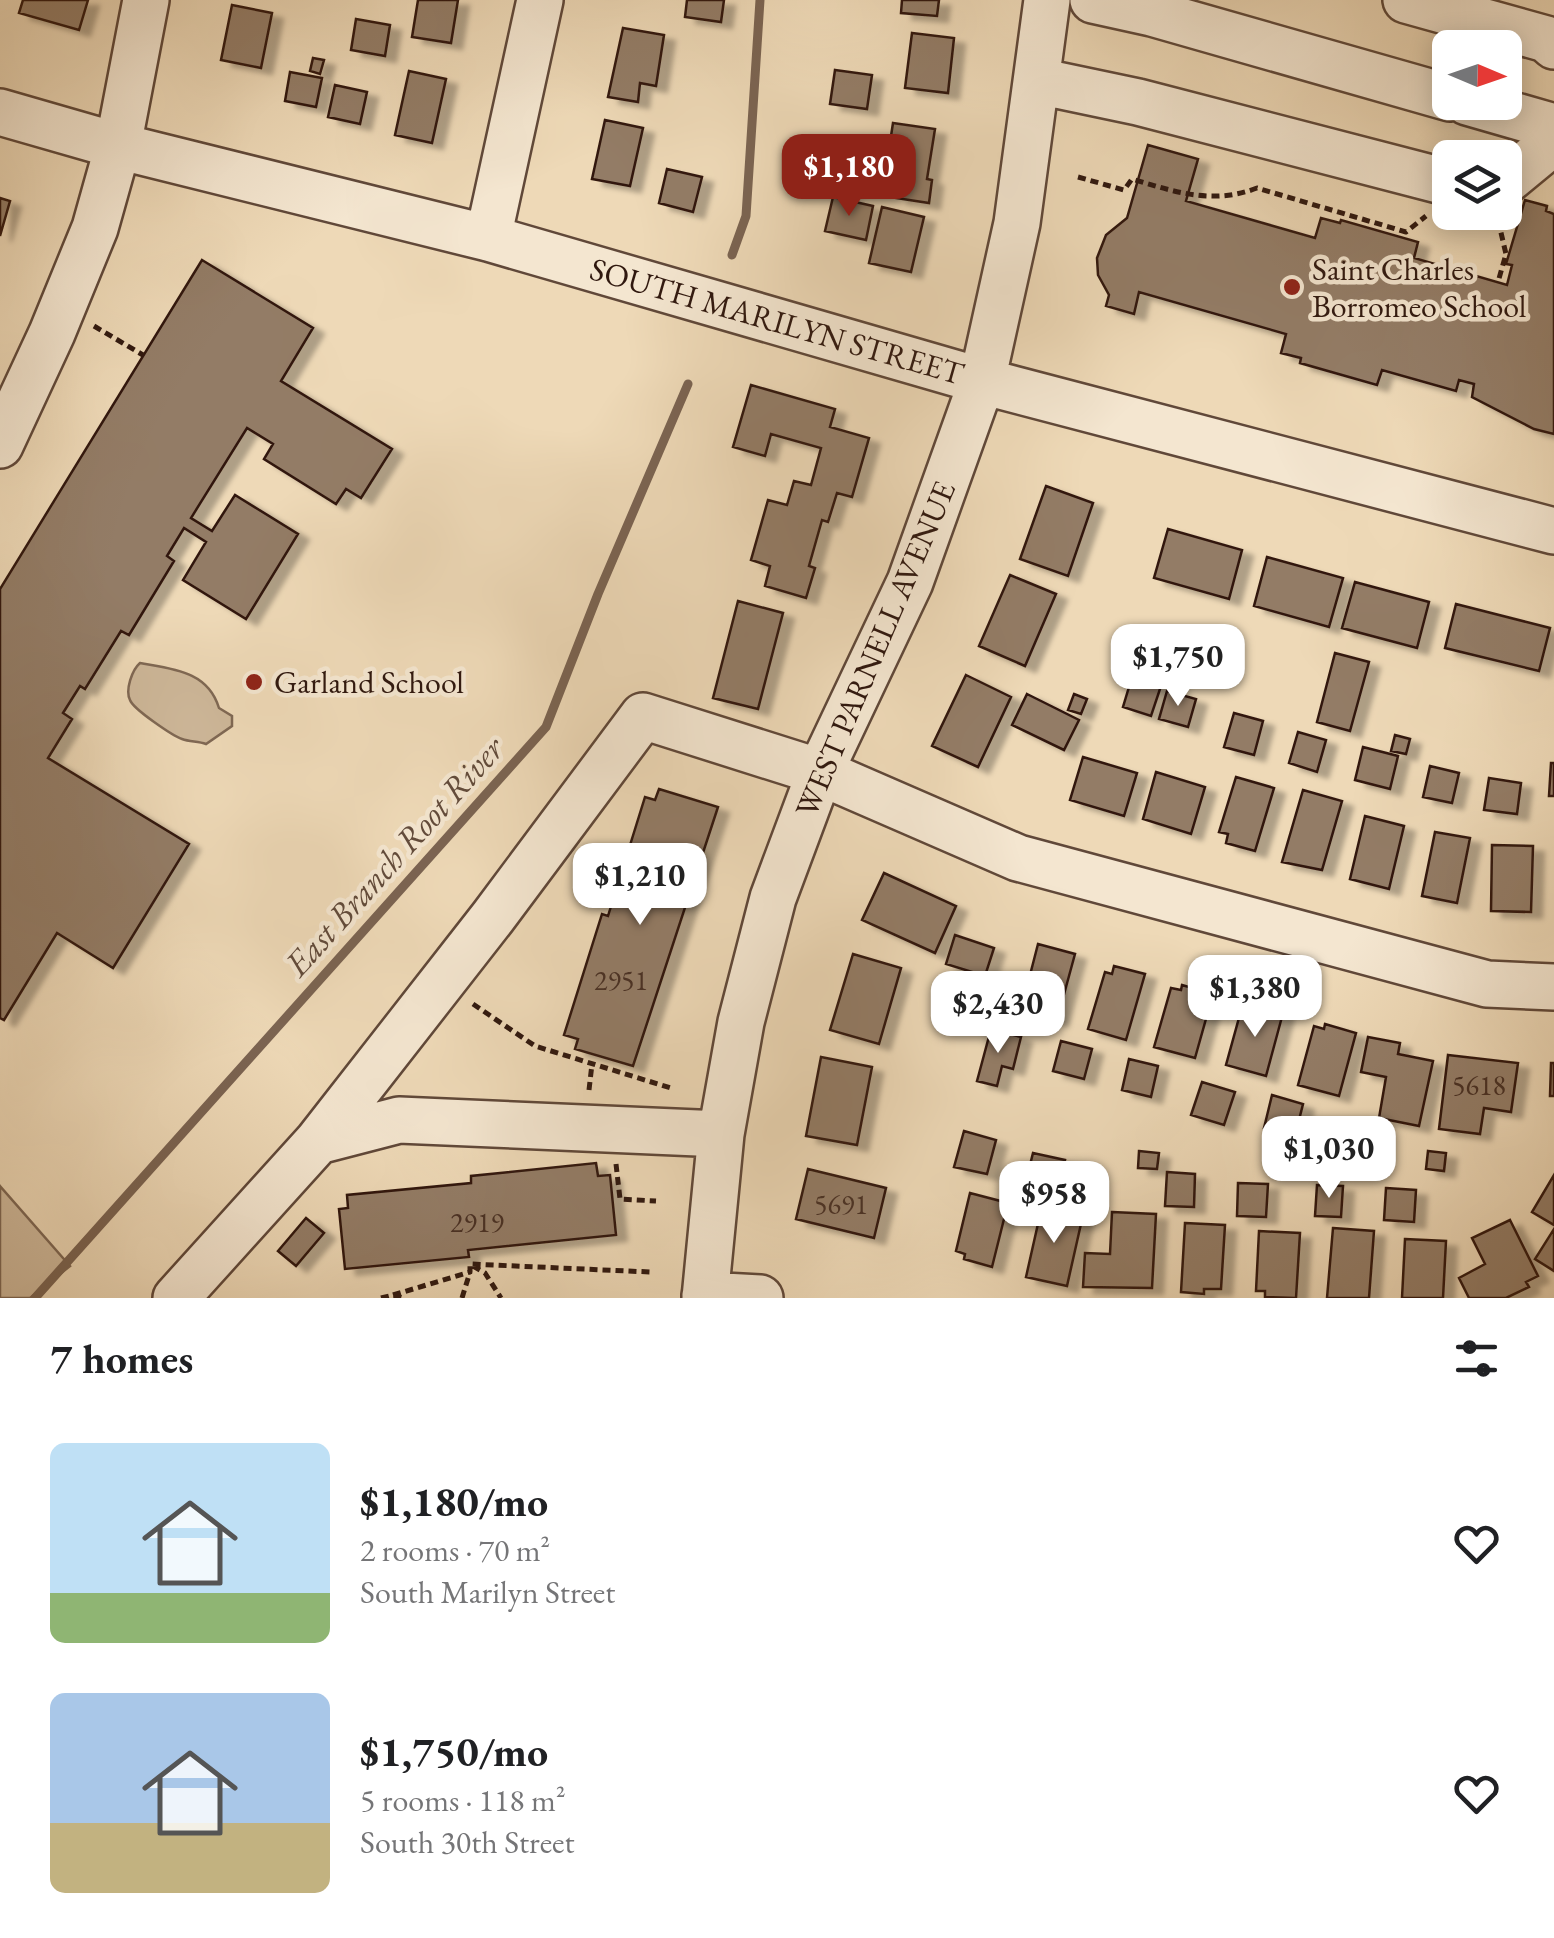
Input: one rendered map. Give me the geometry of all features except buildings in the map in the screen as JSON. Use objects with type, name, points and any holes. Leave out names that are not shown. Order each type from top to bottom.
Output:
[{"type":"street","points":[[0,445],[95,228],[118,146],[146,0]]},
{"type":"street","points":[[488,238],[540,0]]},
{"type":"street","name":"WEST PARNELL AVENUE","points":[[705,1296],[722,1134],[741,1022],[773,898],[820,772],[910,582],[982,380],[1017,223],[1048,0]]},
{"type":"street","points":[[1093,0],[1152,12],[1432,93]]},
{"type":"street","points":[[1406,0],[1546,38],[1554,46]]},
{"type":"street","points":[[1038,81],[1138,102],[1432,201]]},
{"type":"street","name":"SOUTH MARILYN STREET","points":[[0,112],[118,146],[488,238],[982,380],[1554,532]]},
{"type":"street","points":[[1522,118],[1554,128]]},
{"type":"street","points":[[1522,182],[1554,137]]},
{"type":"street","points":[[176,1298],[318,1141],[643,716],[820,772],[1018,858],[1487,984],[1554,986]]},
{"type":"street","points":[[318,1141],[399,1120],[722,1134]]},
{"type":"street","points":[[705,1296],[760,1298]]},
{"type":"path","points":[[1078,177],[1124,190],[1132,179],[1206,198],[1257,188],[1406,232],[1432,212]]},
{"type":"path","points":[[1498,282],[1506,254],[1505,230]]},
{"type":"path","points":[[91,324],[143,355]]},
{"type":"path","points":[[443,980],[535,1046],[674,1089]]},
{"type":"path","points":[[381,1298],[470,1268],[650,1272]]},
{"type":"path","points":[[462,1298],[470,1268]]},
{"type":"path","points":[[470,1268],[485,1272],[501,1298]]},
{"type":"path","points":[[393,1295],[403,1298]]},
{"type":"shaded area","points":[[140,663],[177,670],[198,679],[207,686],[219,708],[232,716],[232,726],[206,744],[182,739],[162,728],[130,700],[130,680]]},
{"type":"shaded area","points":[[0,1186],[70,1266],[30,1298],[0,1298]]},
{"type":"waterway","name":"East Branch Root River","points":[[732,255],[746,216],[760,0]]},
{"type":"waterway","name":"East Branch Root River","points":[[35,1298],[546,727],[688,384]]},
{"type":"place","name":"Saint Charles Borromeo School","points":[[1292,287]]},
{"type":"place","name":"Garland School","points":[[254,682]]}]
